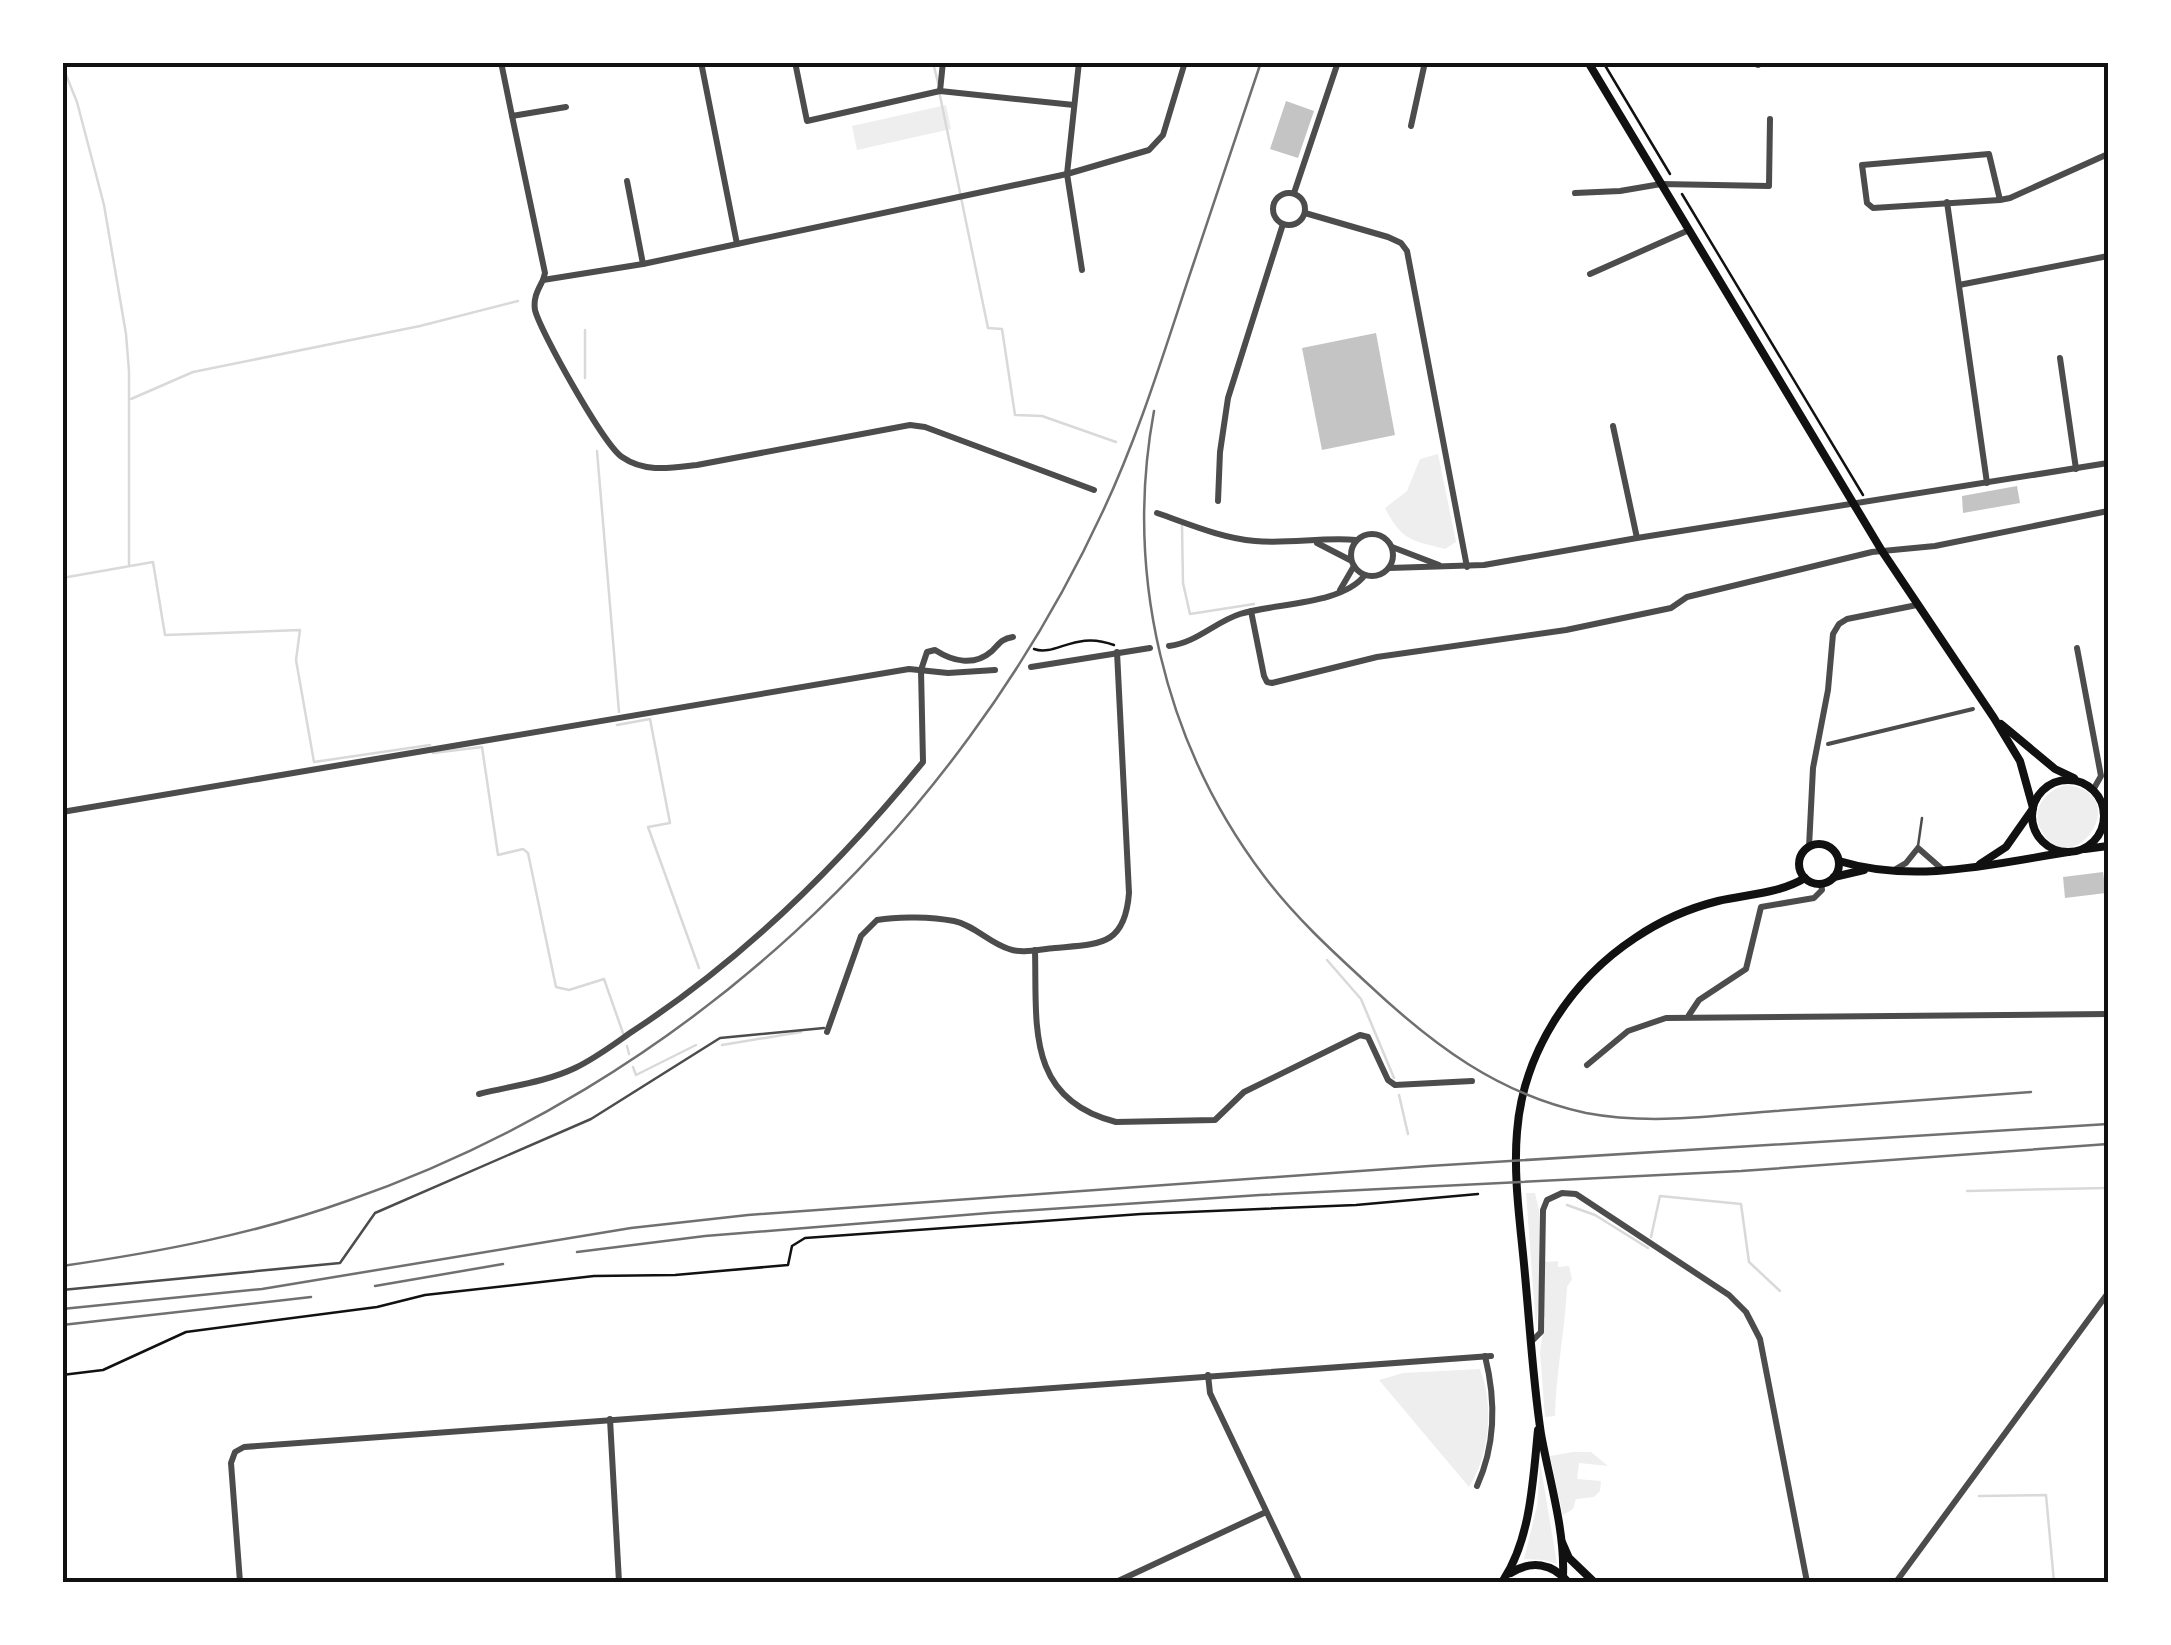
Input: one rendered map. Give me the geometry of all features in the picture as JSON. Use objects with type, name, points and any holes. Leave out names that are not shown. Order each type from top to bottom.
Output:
[{"type":"main road","points":[[1588,62],[1882,551],[2020,762],[2033,808],[2035,830],[2040,839],[2048,846],[2072,851],[2095,839],[2104,818],[2092,790],[2064,780],[2053,783],[2044,789],[2033,808],[2006,847],[1976,867]]},
{"type":"main road","points":[[1994,718],[2055,769],[2108,802]]},
{"type":"main road","points":[[1786,888],[1808,847],[1825,844],[1834,851],[1839,862],[1834,877]]},
{"type":"main road","points":[[1839,862],[1889,872],[1942,870],[2108,846]]},
{"type":"main road","points":[[1799,866],[1805,878],[1821,884],[1866,870]]},
{"type":"main road","points":[[1565,1579],[1539,1420],[1517,1189],[1516,1133],[1531,1067],[1551,1025],[1583,982],[1639,935],[1703,906],[1786,888],[1805,878]]},
{"type":"main road","points":[[1503,1581],[1514,1564],[1526,1520],[1539,1420]]},
{"type":"main road","points":[[1558,1533],[1570,1558],[1594,1582]]},
{"type":"main road","points":[[1503,1581],[1520,1567],[1532,1564],[1552,1568],[1565,1579],[1579,1582]]},
{"type":"street","points":[[501,62],[545,273],[534,302],[539,319],[602,436],[620,456],[643,467],[662,469],[910,425],[925,427],[1094,490]]},
{"type":"street","points":[[700,62],[737,244]]},
{"type":"street","points":[[795,62],[807,121],[940,91],[1074,105]]},
{"type":"street","points":[[940,91],[943,62]]},
{"type":"street","points":[[1079,62],[1067,174],[1082,270]]},
{"type":"street","points":[[542,283],[1067,174],[1154,148],[1163,135],[1186,62]]},
{"type":"street","points":[[1294,193],[1338,62]]},
{"type":"street","points":[[1411,126],[1425,62]]},
{"type":"street","points":[[512,116],[566,107]]},
{"type":"street","points":[[1574,193],[1661,184],[1769,186],[1770,119]]},
{"type":"street","points":[[2000,200],[1989,154],[1862,166],[1870,207],[2000,200],[2030,191],[2108,154]]},
{"type":"street","points":[[627,181],[644,264]]},
{"type":"street","points":[[1294,193],[1303,201],[1304,213],[1297,223],[1283,224],[1275,216],[1274,204],[1282,194],[1294,193]]},
{"type":"street","points":[[1947,202],[1987,484]]},
{"type":"street","points":[[1304,213],[1388,237],[1406,251],[1468,567]]},
{"type":"street","points":[[1218,502],[1228,398],[1283,224]]},
{"type":"street","points":[[1590,274],[1689,230]]},
{"type":"street","points":[[1959,284],[2108,256]]},
{"type":"street","points":[[2060,358],[2076,469]]},
{"type":"street","points":[[1613,426],[1637,538]]},
{"type":"street","points":[[1389,568],[1468,567],[2108,463]]},
{"type":"street","points":[[1251,611],[1264,676],[1266,682],[1272,683],[1377,657],[1566,630],[1672,608],[1686,597],[1882,551],[1953,543],[2108,511]]},
{"type":"street","points":[[1157,512],[1226,536],[1254,541],[1356,540]]},
{"type":"street","points":[[1316,543],[1343,554],[1353,564],[1365,575],[1378,576],[1394,558],[1392,547],[1385,537],[1376,534],[1356,540],[1353,564],[1340,591]]},
{"type":"street","points":[[1392,547],[1431,559],[1440,566]]},
{"type":"street","points":[[1169,646],[1190,641],[1237,614],[1329,596],[1357,584],[1365,575]]},
{"type":"street","points":[[1808,847],[1813,768],[1828,690],[1833,634],[1848,619],[1917,605]]},
{"type":"street","points":[[479,1094],[553,1076],[592,1059],[682,998],[782,915],[868,827],[923,762],[923,658],[930,651],[960,661],[983,657],[999,642],[1013,637]]},
{"type":"street","points":[[1031,667],[1150,648]]},
{"type":"street","points":[[2077,648],[2101,776],[2092,790]]},
{"type":"street","points":[[828,1030],[861,936],[877,920],[951,920],[1006,948],[1034,950],[1101,943],[1120,928],[1127,912],[1118,652]]},
{"type":"street","points":[[62,812],[909,669],[948,673],[996,670]]},
{"type":"street","points":[[1828,744],[1973,708]]},
{"type":"street","points":[[1889,872],[1906,864],[1918,848],[1942,870]]},
{"type":"street","points":[[1688,1016],[1698,1000],[1746,969],[1762,906],[1814,898],[1822,890],[1821,884]]},
{"type":"street","points":[[1034,950],[1042,1061],[1066,1096],[1080,1108],[1116,1122],[1215,1120],[1244,1092],[1360,1035],[1368,1037],[1388,1080],[1398,1086],[1472,1081]]},
{"type":"street","points":[[1586,1065],[1628,1031],[1646,1023],[1688,1016],[2108,1014]]},
{"type":"street","points":[[1531,1342],[1541,1332],[1544,1210],[1548,1200],[1562,1193],[1576,1194],[1729,1295],[1746,1312],[1760,1339],[1807,1582]]},
{"type":"street","points":[[1896,1582],[2108,1293]]},
{"type":"street","points":[[240,1582],[231,1460],[240,1448],[610,1419],[1488,1356],[1492,1427],[1478,1486]]},
{"type":"street","points":[[1208,1375],[1210,1393],[1300,1582]]},
{"type":"street","points":[[610,1419],[619,1582]]},
{"type":"street","points":[[1116,1582],[1266,1512]]},
{"type":"lane","points":[[1918,848],[1922,818]]},
{"type":"lane","points":[[62,1290],[340,1263],[375,1213],[591,1119],[724,1036],[828,1030]]},
{"type":"path","points":[[1602,62],[1864,496]]},
{"type":"path","points":[[1034,650],[1049,652],[1069,641],[1093,640],[1115,646],[1118,652]]},
{"type":"path","points":[[62,1375],[103,1370],[186,1332],[377,1307],[424,1295],[594,1276],[675,1275],[788,1265],[792,1246],[804,1238],[1141,1214],[1356,1205],[1478,1194]]},
{"type":"shaded area","points":[[946,105],[951,129],[857,150],[852,126]]},
{"type":"shaded area","points":[[1438,454],[1456,542],[1445,549],[1409,538],[1385,508],[1407,491],[1420,459]]},
{"type":"shaded area","points":[[2067,785],[2087,792],[2097,803],[2098,817],[2082,842],[2069,847],[2055,845],[2042,832],[2037,816],[2046,796]]},
{"type":"shaded area","points":[[1526,1193],[1535,1193],[1539,1210],[1539,1256],[1546,1262],[1558,1261],[1558,1267],[1569,1266],[1572,1279],[1567,1287],[1555,1416],[1545,1417],[1540,1352],[1545,1319],[1538,1307],[1536,1327]]},
{"type":"shaded area","points":[[1480,1369],[1487,1398],[1488,1429],[1482,1459],[1469,1487],[1379,1380],[1403,1373]]},
{"type":"shaded area","points":[[1591,1452],[1608,1466],[1579,1463],[1577,1479],[1601,1481],[1600,1491],[1594,1497],[1576,1499],[1573,1509],[1563,1515],[1550,1456]]},
{"type":"shaded area","points":[[1540,1462],[1557,1564],[1524,1559],[1537,1506]]},
{"type":"building","points":[[1286,101],[1314,111],[1298,158],[1270,149]]},
{"type":"building","points":[[1376,333],[1395,435],[1322,450],[1302,348]]},
{"type":"building","points":[[2017,486],[2020,503],[1963,513],[1962,496]]},
{"type":"building","points":[[2103,872],[2106,893],[2065,898],[2063,877]]},
{"type":"waterway","points":[[933,62],[938,83]]},
{"type":"waterway","points":[[62,65],[77,102],[104,205],[126,334],[129,565]]},
{"type":"waterway","points":[[939,91],[988,328],[1002,329],[1015,415],[1042,416],[1116,442]]},
{"type":"waterway","points":[[131,399],[193,372],[420,326],[518,301]]},
{"type":"waterway","points":[[585,330],[585,378]]},
{"type":"waterway","points":[[597,451],[619,712]]},
{"type":"waterway","points":[[1182,526],[1183,583],[1190,614],[1254,604]]},
{"type":"waterway","points":[[62,578],[153,562],[165,635],[300,630],[296,660],[314,762],[430,745]]},
{"type":"waterway","points":[[617,725],[650,719],[670,823],[648,827],[699,968]]},
{"type":"waterway","points":[[433,753],[482,747],[498,855],[523,849],[528,853],[556,987],[569,990],[604,979],[623,1033]]},
{"type":"waterway","points":[[1327,960],[1361,999],[1394,1078]]},
{"type":"waterway","points":[[722,1045],[801,1032]]},
{"type":"waterway","points":[[633,1067],[636,1075],[696,1045]]},
{"type":"waterway","points":[[627,1046],[629,1054]]},
{"type":"waterway","points":[[1399,1095],[1408,1134]]},
{"type":"waterway","points":[[1967,1191],[2108,1188]]},
{"type":"waterway","points":[[1651,1237],[1660,1196],[1741,1204],[1749,1262],[1780,1291]]},
{"type":"waterway","points":[[1567,1205],[1595,1215],[1648,1248]]},
{"type":"waterway","points":[[1979,1496],[2046,1495],[2054,1582]]},
{"type":"railway","points":[[62,1266],[171,1248],[277,1223],[347,1201],[469,1151],[585,1089],[694,1016],[795,932],[887,839],[969,737],[1042,627],[1103,511],[1129,450],[1261,62]]},
{"type":"railway","points":[[1154,411],[1144,533],[1149,595],[1160,655],[1177,714],[1200,770],[1229,825],[1300,919],[1392,1006],[1442,1047],[1524,1093],[1554,1105],[1610,1117],[1680,1118],[2031,1092]]},
{"type":"railway","points":[[62,1309],[262,1289],[631,1228],[748,1215],[1429,1166],[2108,1124]]},
{"type":"railway","points":[[577,1252],[705,1236],[989,1213],[1741,1171],[2108,1144]]},
{"type":"railway","points":[[375,1286],[503,1264]]},
{"type":"railway","points":[[62,1325],[311,1297]]}]
